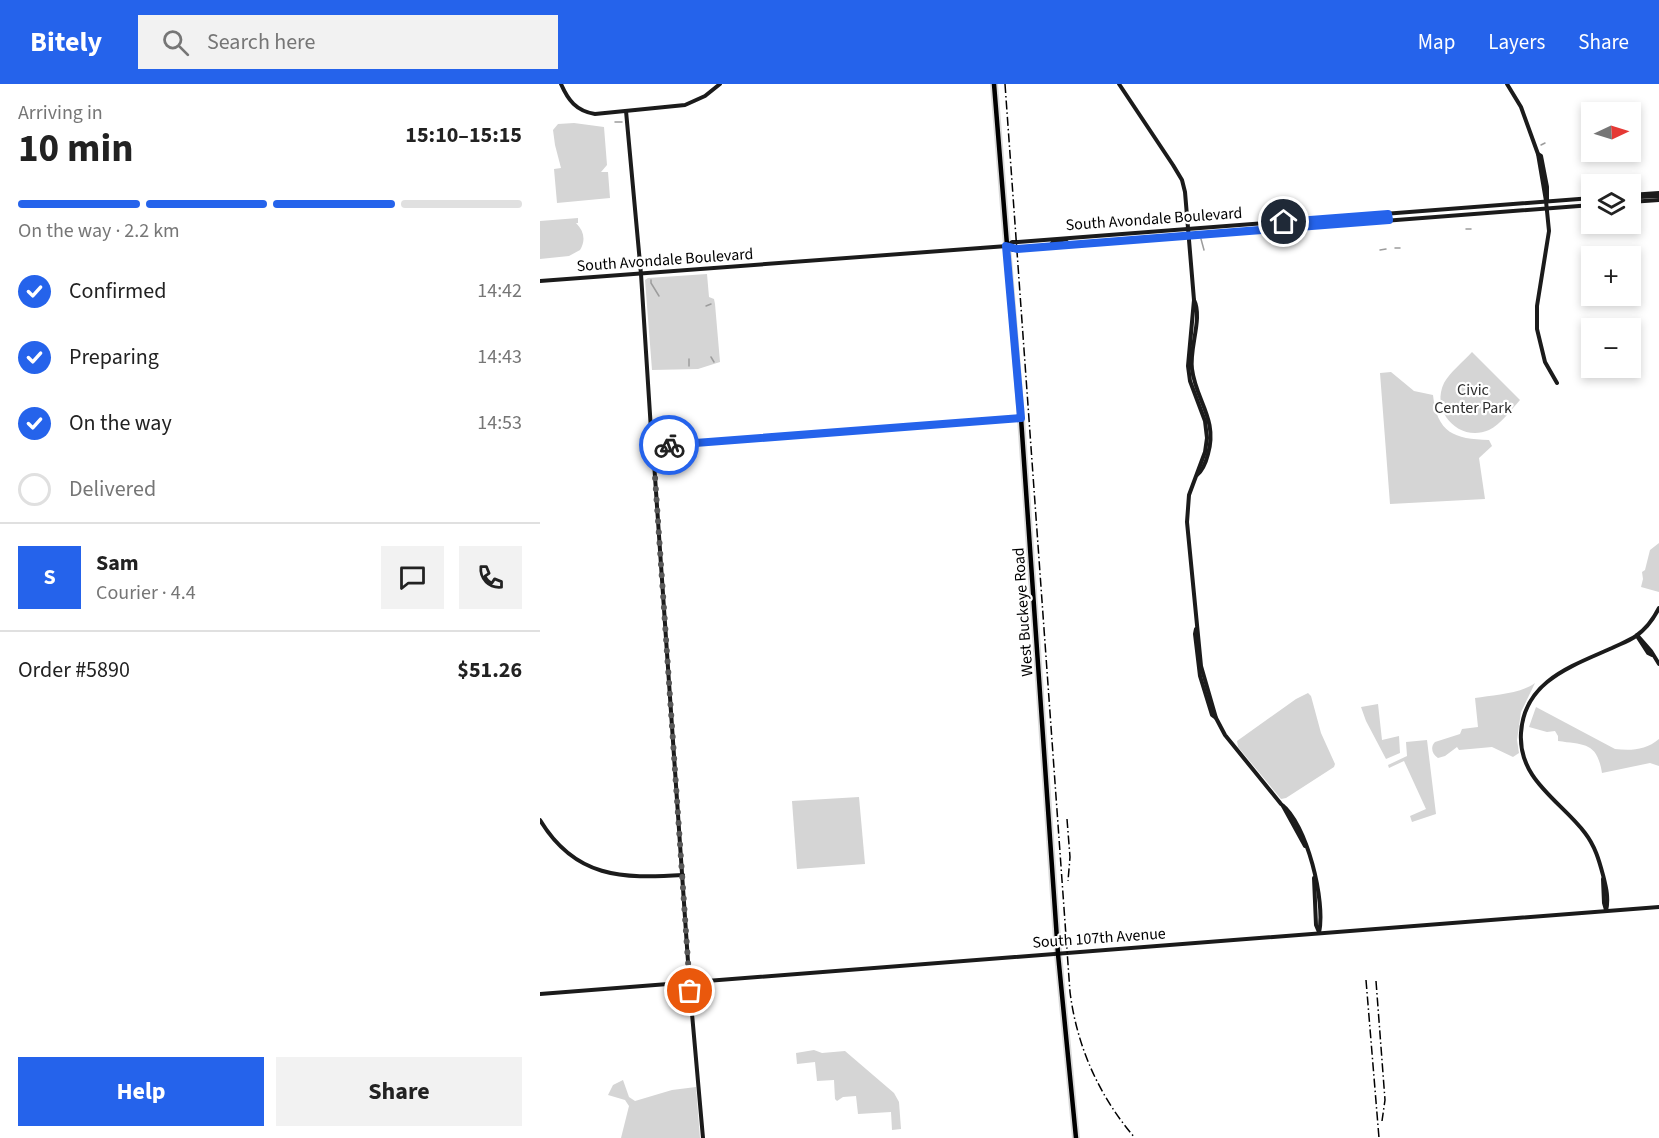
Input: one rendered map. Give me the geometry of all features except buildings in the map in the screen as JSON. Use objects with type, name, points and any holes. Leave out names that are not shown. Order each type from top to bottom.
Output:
[{"type":"main road","name":"West Buckeye Road","points":[[994,84],[1021,418],[1058,954],[1076,1138]]},
{"type":"street","points":[[561,84],[571,102],[583,111],[594,114],[685,105],[701,99],[720,84]]},
{"type":"street","points":[[1119,84],[1179,174],[1185,192],[1194,300],[1188,366],[1190,381],[1204,416],[1207,434],[1205,452],[1189,495],[1187,509],[1196,627],[1204,681],[1216,718],[1225,735],[1281,804],[1306,846],[1317,881],[1321,925],[1319,933]]},
{"type":"street","points":[[1508,84],[1521,107],[1538,154],[1546,201],[1549,238],[1537,306],[1539,343],[1545,362],[1557,383]]},
{"type":"street","points":[[626,111],[703,1138]]},
{"type":"street","points":[[1641,197],[1659,196]]},
{"type":"street","points":[[1641,200],[1659,196]]},
{"type":"street","name":"South Avondale Boulevard","points":[[540,281],[1006,246],[1012,242],[1581,199]]},
{"type":"street","name":"South Avondale Boulevard","points":[[1006,246],[1013,250],[1581,206]]},
{"type":"street","points":[[1388,214],[1389,220]]},
{"type":"street","points":[[1049,247],[1053,242],[1071,238]]},
{"type":"street","points":[[656,449],[666,445],[1021,418]]},
{"type":"street","points":[[652,441],[666,445]]},
{"type":"street","points":[[652,441],[656,449],[654,462]]},
{"type":"street","points":[[1606,911],[1607,891],[1596,851],[1587,835],[1547,795],[1533,777],[1523,752],[1521,735],[1524,720],[1539,689],[1556,674],[1637,635],[1651,621],[1659,608]]},
{"type":"street","points":[[1637,635],[1648,653],[1653,655],[1659,664]]},
{"type":"street","points":[[540,820],[561,847],[578,860],[595,868],[626,877],[683,875]]},
{"type":"street","name":"South 107th Avenue","points":[[540,994],[1659,907]]},
{"type":"green space","points":[[574,123],[604,127],[607,165],[601,172],[608,172],[610,198],[557,203],[554,169],[561,168],[553,130],[558,124]]},
{"type":"green space","points":[[578,218],[578,223],[576,223],[581,229],[583,239],[580,250],[569,256],[540,259],[540,221]]},
{"type":"green space","points":[[707,274],[709,297],[714,299],[715,304],[720,362],[698,369],[652,370],[645,280]]},
{"type":"green space","name":"Civic Center Park","points":[[1472,352],[1520,400],[1498,424],[1478,433],[1468,432],[1450,422],[1441,404],[1444,383]]},
{"type":"green space","points":[[1391,372],[1414,391],[1433,395],[1439,418],[1449,431],[1466,438],[1489,440],[1492,446],[1479,458],[1485,499],[1390,504],[1380,373]]},
{"type":"green space","points":[[1659,543],[1659,592],[1641,587],[1642,572],[1645,570],[1650,550]]},
{"type":"green space","points":[[1535,683],[1521,712],[1517,740],[1519,753],[1513,757],[1492,747],[1459,750],[1457,747],[1445,756],[1438,758],[1434,755],[1432,748],[1435,742],[1460,734],[1462,729],[1478,727],[1475,698],[1514,692]]},
{"type":"green space","points":[[1308,693],[1311,696],[1321,733],[1335,764],[1334,767],[1281,799],[1238,747],[1237,741]]},
{"type":"green space","points":[[1378,704],[1382,740],[1399,736],[1400,753],[1386,759],[1361,707]]},
{"type":"green space","points":[[1536,707],[1615,749],[1638,749],[1659,739],[1659,766],[1650,763],[1602,773],[1597,755],[1593,750],[1576,743],[1558,741],[1555,731],[1547,732],[1529,727]]},
{"type":"green space","points":[[1427,740],[1436,814],[1412,822],[1410,816],[1426,809],[1404,761],[1389,768],[1388,765],[1407,756],[1406,742]]},
{"type":"green space","points":[[859,797],[865,864],[797,869],[792,801]]},
{"type":"green space","points":[[814,1050],[822,1053],[845,1051],[894,1093],[899,1102],[901,1129],[892,1130],[891,1112],[858,1114],[856,1096],[843,1097],[837,1101],[834,1080],[817,1081],[815,1062],[797,1064],[796,1053]]},
{"type":"green space","points":[[623,1080],[629,1097],[635,1101],[672,1090],[696,1087],[700,1138],[621,1138],[629,1106],[625,1100],[608,1095],[613,1085]]},
{"type":"waterway","points":[[615,122],[622,122]]},
{"type":"waterway","points":[[1541,145],[1545,143]]},
{"type":"waterway","points":[[1466,229],[1471,229]]},
{"type":"waterway","points":[[1201,239],[1204,250]]},
{"type":"waterway","points":[[1395,248],[1400,248]]},
{"type":"waterway","points":[[1380,250],[1386,249]]},
{"type":"waterway","points":[[651,280],[659,296]]},
{"type":"waterway","points":[[706,306],[711,304]]},
{"type":"waterway","points":[[711,357],[714,362]]},
{"type":"waterway","points":[[689,359],[689,366]]},
{"type":"railway","points":[[1005,84],[1070,992],[1078,1032],[1100,1088],[1135,1138]]},
{"type":"railway","points":[[1067,819],[1070,857],[1068,881]]},
{"type":"railway","points":[[1366,980],[1379,1138]]},
{"type":"railway","points":[[1376,981],[1385,1100],[1382,1121]]},
{"type":"way so far","points":[[669,445],[655,450],[654,462],[690,991]]},
{"type":"route","points":[[669,445],[1021,418],[1006,246],[1013,250],[1389,220],[1388,214],[1284,222]]}]
